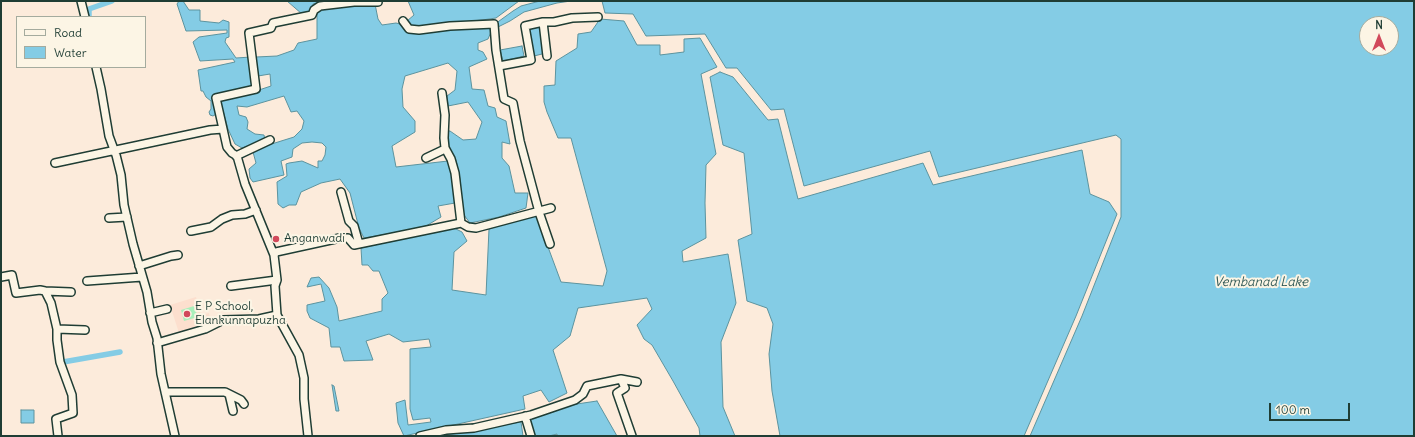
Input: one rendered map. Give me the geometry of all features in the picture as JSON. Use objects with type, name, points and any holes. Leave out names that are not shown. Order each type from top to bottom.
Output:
[{"type":"street","points":[[81,1],[85,16]]},
{"type":"street","points":[[308,436],[304,399],[304,378],[299,355],[277,315],[275,286],[277,280],[274,255],[245,184],[237,156],[227,147],[216,98],[256,89],[249,32],[271,28],[273,23],[312,15],[314,10],[320,6],[354,2],[378,2]]},
{"type":"street","points":[[498,66],[531,60],[525,26],[572,18],[598,17]]},
{"type":"street","points":[[403,21],[409,29],[419,30],[450,26],[494,24],[498,66],[504,99],[513,103],[520,141],[539,212],[550,244]]},
{"type":"street","points":[[543,22],[547,56]]},
{"type":"street","points":[[96,68],[108,136],[113,151],[116,155],[121,175],[127,217],[147,292],[157,343],[161,374],[175,436]]},
{"type":"street","points":[[442,93],[445,116],[444,138],[446,149],[455,173],[461,223]]},
{"type":"street","points":[[55,163],[210,130],[223,129]]},
{"type":"street","points":[[236,156],[270,140]]},
{"type":"street","points":[[426,158],[446,149]]},
{"type":"street","points":[[342,192],[359,244]]},
{"type":"street","points":[[274,255],[276,252],[340,238],[348,238],[354,245],[461,223],[468,227],[476,228],[552,208]]},
{"type":"street","points":[[191,231],[211,227],[232,215],[245,214],[256,210]]},
{"type":"street","points":[[108,218],[127,217]]},
{"type":"street","points":[[139,266],[170,256],[178,255]]},
{"type":"street","points":[[1,276],[12,275],[16,292],[40,290],[71,292]]},
{"type":"street","points":[[87,281],[142,277]]},
{"type":"street","points":[[231,286],[277,280]]},
{"type":"street","points":[[45,291],[52,303],[57,328],[60,362],[72,395],[73,413],[56,419],[58,436]]},
{"type":"street","points":[[150,313],[167,309]]},
{"type":"street","points":[[157,343],[205,328],[223,320],[259,319],[277,315]]},
{"type":"street","points":[[57,328],[85,330]]},
{"type":"street","points":[[621,379],[625,388],[617,393],[632,436]]},
{"type":"street","points":[[420,436],[446,430],[474,428],[525,416],[575,400],[582,394],[587,386],[621,379],[637,382]]},
{"type":"street","points":[[166,392],[225,392],[241,400],[244,404]]},
{"type":"street","points":[[229,394],[233,411]]},
{"type":"street","points":[[525,416],[531,436]]},
{"type":"shaded area","name":"E P School, Elankunnapuzha","points":[[196,297],[201,315],[209,313],[211,323],[179,333],[170,305]]},
{"type":"green space","name":"E P School, Elankunnapuzha","points":[[194,306],[198,317],[184,321],[181,310]]},
{"type":"water","points":[[179,1],[183,1],[189,10],[200,10],[200,21],[219,23],[223,20],[229,22],[229,37],[226,38],[225,42],[236,58],[251,57],[254,88],[217,95],[218,113],[213,116],[210,115],[209,112],[211,109],[211,101],[206,97],[203,91],[201,91],[198,70],[235,62],[233,59],[200,61],[193,42],[199,37],[227,33],[227,30],[186,31],[177,4]]},
{"type":"water","points":[[287,1],[323,1],[313,4],[311,13],[302,14]]},
{"type":"water","points":[[408,1],[519,1],[496,18],[414,27],[407,21],[414,15]]},
{"type":"water","points":[[540,1],[571,1],[557,3],[524,12],[496,28],[495,24],[521,6]]},
{"type":"water","name":"Vembanad Lake","points":[[602,1],[1414,1],[1414,436],[1030,436],[1082,316],[1121,217],[1121,139],[1116,135],[939,177],[930,151],[804,186],[784,109],[771,110],[737,68],[726,68],[705,34],[646,36],[633,14],[605,13]]},
{"type":"water","points":[[375,4],[378,19],[382,25],[396,23],[400,24],[406,31],[414,33],[490,25],[491,32],[488,39],[478,43],[478,50],[483,52],[487,59],[469,67],[472,89],[484,90],[488,106],[495,108],[497,117],[506,121],[510,144],[502,142],[502,158],[509,166],[515,193],[528,193],[526,208],[499,217],[470,223],[464,215],[461,200],[460,179],[456,160],[445,141],[445,131],[450,131],[463,140],[476,139],[482,122],[468,102],[448,106],[447,96],[455,90],[457,71],[448,63],[405,76],[402,89],[403,107],[415,121],[415,132],[392,146],[396,167],[448,161],[453,179],[455,203],[438,206],[441,217],[426,226],[364,238],[359,228],[350,193],[340,179],[321,183],[301,192],[296,205],[289,205],[283,208],[278,204],[277,182],[287,176],[286,164],[302,161],[318,168],[318,161],[322,161],[325,155],[326,147],[322,143],[302,143],[293,149],[292,157],[281,161],[284,175],[253,182],[250,178],[249,169],[256,163],[253,152],[262,147],[294,137],[302,129],[304,121],[297,111],[291,112],[284,96],[247,107],[237,106],[239,115],[246,117],[248,122],[247,129],[255,134],[264,135],[265,140],[242,148],[235,144],[228,129],[220,100],[244,95],[271,86],[270,74],[258,76],[256,57],[277,56],[294,50],[298,43],[317,39],[317,10],[331,7]]},
{"type":"water","points":[[600,19],[624,21],[637,45],[660,45],[660,55],[684,52],[684,39],[700,38],[717,67],[701,74],[716,154],[706,165],[706,238],[682,251],[683,262],[728,254],[736,303],[721,342],[723,407],[735,436],[700,436],[699,428],[673,381],[652,345],[644,339],[637,325],[652,309],[647,298],[578,308],[570,336],[553,350],[567,393],[549,402],[541,390],[523,396],[525,409],[404,436],[398,423],[396,403],[405,400],[408,425],[431,422],[430,418],[413,420],[410,409],[410,349],[431,347],[429,339],[403,342],[389,334],[366,341],[373,360],[344,361],[340,347],[331,347],[329,328],[310,318],[307,311],[307,305],[325,301],[321,284],[307,287],[311,278],[319,277],[329,288],[337,307],[339,321],[382,311],[382,299],[388,293],[379,271],[373,271],[368,265],[362,265],[361,248],[454,228],[462,232],[467,241],[454,252],[452,290],[486,295],[489,229],[535,212],[561,282],[603,286],[607,271],[571,138],[558,138],[544,102],[544,86],[555,85],[556,61],[577,48],[578,34],[591,32]]},
{"type":"water","points":[[540,25],[546,53],[534,56],[527,27]]},
{"type":"water","points":[[522,46],[524,56],[503,61],[500,50]]},
{"type":"water","points":[[720,72],[733,77],[768,120],[778,119],[798,199],[923,163],[933,185],[1082,150],[1090,194],[1109,202],[1117,214],[1076,316],[1024,436],[780,436],[772,391],[769,354],[773,324],[767,308],[747,301],[738,240],[752,234],[744,153],[723,145],[710,77]]},
{"type":"water","points":[[332,385],[334,386],[339,411],[336,411]]},
{"type":"water","points":[[597,401],[617,436],[557,436],[557,434],[549,436],[532,436],[527,417],[570,405]]},
{"type":"water","points":[[21,410],[34,410],[34,423],[21,423]]},
{"type":"water","points":[[521,422],[523,436],[435,436],[459,433]]},
{"type":"waterway","points":[[89,16],[89,9],[112,1]]},
{"type":"waterway","points":[[63,362],[120,352]]},
{"type":"place","name":"Anganwadi","points":[[276,239]]},
{"type":"place","name":"E P School, Elankunnapuzha","points":[[187,314]]}]
